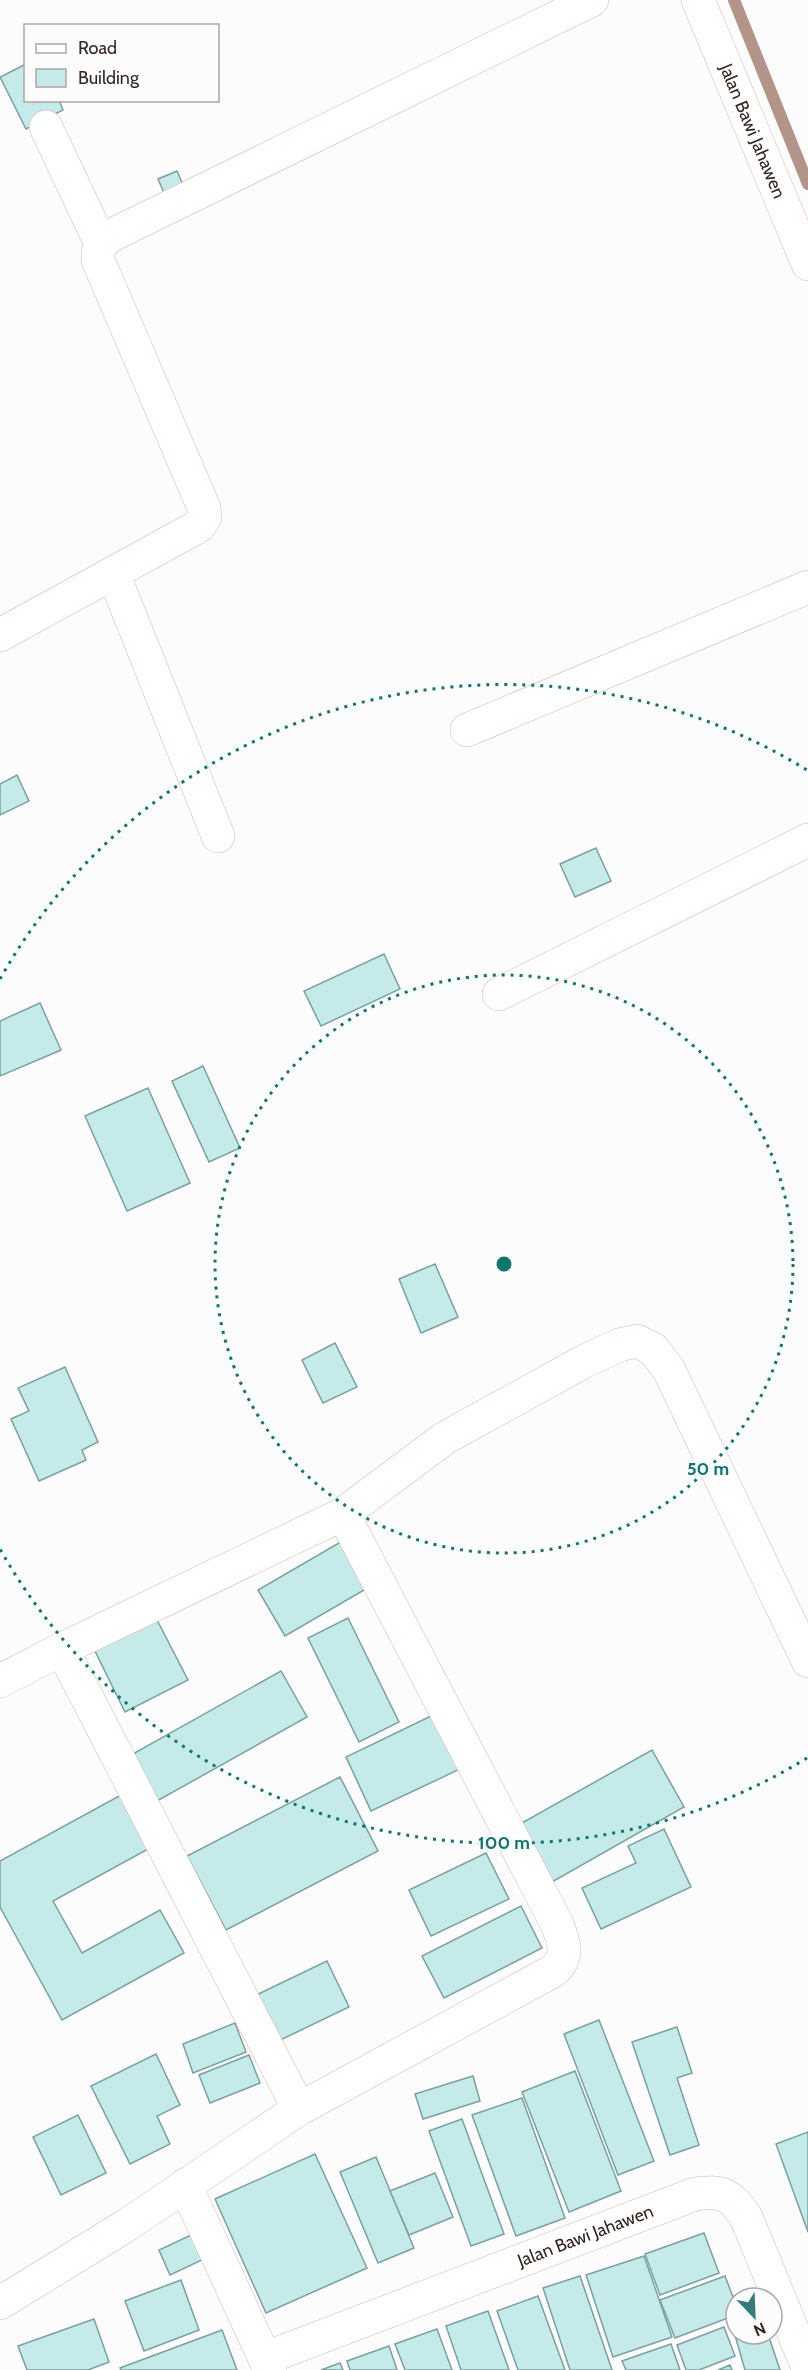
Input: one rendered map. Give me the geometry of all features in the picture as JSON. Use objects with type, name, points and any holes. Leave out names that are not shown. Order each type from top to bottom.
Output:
[{"type":"street","points":[[101,244],[112,235],[592,0]]},
{"type":"street","name":"Jalan Bawi Jahawen","points":[[698,0],[808,264]]},
{"type":"street","points":[[0,635],[199,526],[205,512],[98,260],[101,244],[46,127]]},
{"type":"street","points":[[113,573],[218,836]]},
{"type":"street","points":[[467,730],[808,587]]},
{"type":"street","points":[[499,994],[808,840]]},
{"type":"street","points":[[0,1681],[343,1514],[445,1438],[583,1362],[619,1345],[637,1341],[653,1348],[674,1379],[808,1661]]},
{"type":"street","points":[[0,2303],[127,2225],[299,2109],[553,1971],[561,1964],[564,1951],[557,1924],[343,1514]]},
{"type":"street","points":[[62,1649],[299,2109]]},
{"type":"street","points":[[185,2185],[268,2364]]},
{"type":"street","name":"Jalan Bawi Jahawen","points":[[268,2364],[696,2194],[714,2191],[734,2200],[746,2217],[808,2368]]},
{"type":"building","points":[[24,65],[24,102],[60,102],[63,110],[26,129],[0,77]]},
{"type":"building","points":[[177,171],[184,187],[165,195],[158,179]]},
{"type":"building","points":[[17,775],[29,801],[0,815],[0,784]]},
{"type":"building","points":[[596,848],[611,881],[575,897],[560,864]]},
{"type":"building","points":[[384,954],[400,989],[321,1026],[304,991]]},
{"type":"building","points":[[40,1003],[61,1050],[0,1076],[0,1021]]},
{"type":"building","points":[[203,1066],[240,1148],[209,1162],[172,1081]]},
{"type":"building","points":[[148,1088],[190,1183],[127,1211],[85,1116]]},
{"type":"building","points":[[435,1264],[458,1317],[421,1333],[399,1279]]},
{"type":"building","points":[[335,1343],[357,1387],[323,1403],[302,1360]]},
{"type":"building","points":[[65,1367],[98,1442],[82,1450],[86,1460],[39,1481],[11,1419],[29,1411],[18,1388]]},
{"type":"building","points":[[344,1540],[371,1586],[285,1636],[258,1590]]},
{"type":"building","points":[[155,1616],[188,1680],[125,1712],[93,1647]]},
{"type":"building","points":[[348,1618],[399,1722],[359,1742],[308,1638]]},
{"type":"building","points":[[281,1671],[307,1717],[157,1801],[131,1755]]},
{"type":"building","points":[[435,1714],[460,1769],[371,1811],[346,1757]]},
{"type":"building","points":[[652,1750],[684,1807],[552,1882],[520,1824]]},
{"type":"building","points":[[340,1777],[378,1851],[226,1930],[187,1856]]},
{"type":"building","points":[[121,1795],[150,1848],[53,1901],[82,1953],[160,1910],[184,1953],[62,2020],[0,1907],[0,1861]]},
{"type":"building","points":[[664,1829],[691,1887],[601,1929],[582,1888],[636,1863],[628,1846]]},
{"type":"building","points":[[486,1853],[509,1899],[431,1936],[409,1890]]},
{"type":"building","points":[[521,1906],[542,1948],[444,1998],[422,1956]]},
{"type":"building","points":[[327,1961],[349,2007],[272,2044],[250,1998]]},
{"type":"building","points":[[599,2020],[654,2161],[618,2175],[564,2034]]},
{"type":"building","points":[[235,2023],[246,2052],[193,2073],[183,2044]]},
{"type":"building","points":[[677,2027],[692,2073],[677,2078],[699,2145],[670,2155],[632,2042]]},
{"type":"building","points":[[156,2054],[180,2105],[157,2116],[170,2144],[130,2164],[91,2086]]},
{"type":"building","points":[[249,2055],[260,2083],[210,2103],[199,2075]]},
{"type":"building","points":[[575,2071],[621,2191],[569,2212],[522,2092]]},
{"type":"building","points":[[473,2076],[480,2101],[423,2119],[415,2094]]},
{"type":"building","points":[[522,2098],[565,2218],[516,2236],[472,2115]]},
{"type":"building","points":[[78,2115],[106,2173],[61,2195],[33,2137]]},
{"type":"building","points":[[462,2119],[504,2234],[471,2246],[429,2131]]},
{"type":"building","points":[[808,2132],[808,2232],[776,2144]]},
{"type":"building","points":[[315,2154],[367,2268],[266,2313],[215,2199]]},
{"type":"building","points":[[376,2157],[414,2248],[378,2263],[340,2172]]},
{"type":"building","points":[[435,2173],[453,2217],[409,2235],[390,2191]]},
{"type":"building","points":[[704,2233],[719,2273],[660,2295],[645,2254]]},
{"type":"building","points":[[191,2235],[202,2260],[170,2275],[159,2250]]},
{"type":"building","points":[[644,2256],[672,2337],[613,2357],[586,2275]]},
{"type":"building","points":[[580,2276],[612,2370],[570,2370],[543,2288]]},
{"type":"building","points":[[725,2276],[729,2286],[724,2286],[724,2320],[675,2338],[660,2300]]},
{"type":"building","points":[[181,2280],[199,2330],[144,2351],[125,2301]]},
{"type":"building","points":[[538,2296],[565,2370],[518,2370],[497,2311]]},
{"type":"building","points":[[488,2311],[509,2370],[461,2370],[446,2326]]},
{"type":"building","points":[[94,2319],[109,2362],[88,2370],[27,2370],[18,2346]]},
{"type":"building","points":[[724,2327],[724,2346],[731,2346],[735,2356],[699,2370],[686,2370],[677,2345]]},
{"type":"building","points":[[437,2329],[452,2370],[405,2370],[395,2344]]},
{"type":"building","points":[[222,2330],[237,2370],[121,2370],[120,2368]]},
{"type":"building","points":[[671,2344],[680,2370],[626,2370],[622,2361]]},
{"type":"building","points":[[389,2346],[397,2370],[350,2370],[347,2361]]},
{"type":"building","points":[[738,2346],[772,2346],[780,2370],[745,2370]]},
{"type":"building","points":[[340,2363],[343,2370],[321,2370]]},
{"type":"building","points":[[730,2365],[732,2370],[718,2370]]},
{"type":"waterway","points":[[734,0],[808,184]]}]
